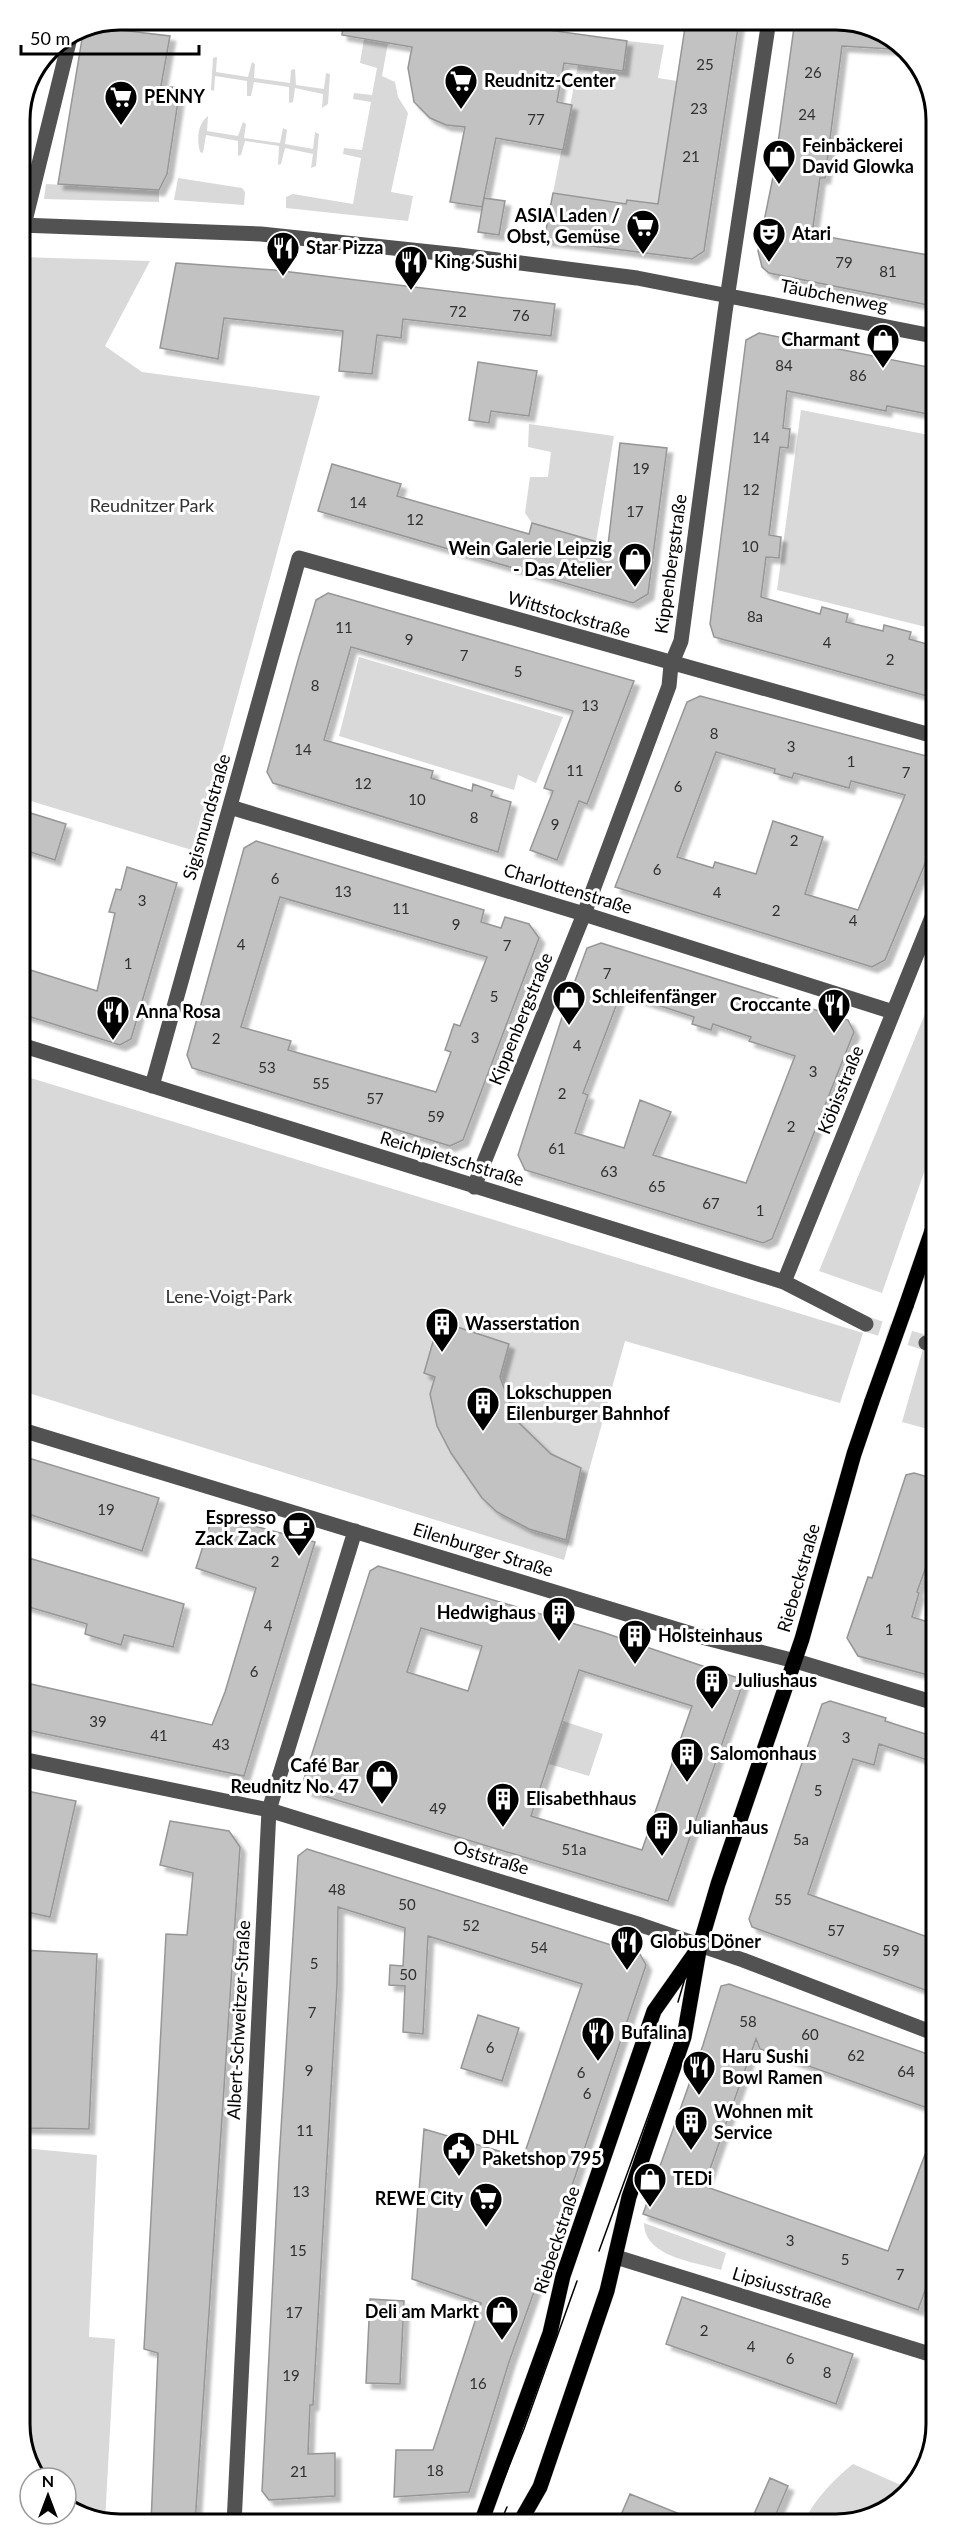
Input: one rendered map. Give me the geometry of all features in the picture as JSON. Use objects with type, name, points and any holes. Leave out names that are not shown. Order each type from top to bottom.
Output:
[{"type":"main road","name":"Riebeckstraße","points":[[525,2514],[540,2487],[575,2388],[616,2257],[629,2197],[686,2030],[700,1945],[718,1884],[795,1660],[854,1454],[926,1248]]},
{"type":"main road","name":"Riebeckstraße","points":[[484,2514],[550,2333],[563,2276],[654,2011],[700,1945]]},
{"type":"street","name":"Kippenbergstraße","points":[[474,1187],[584,914],[669,686],[672,665],[681,641],[728,293],[767,30]]},
{"type":"street","points":[[30,194],[69,46]]},
{"type":"street","name":"Täubchenweg","points":[[30,225],[261,234],[362,244],[637,278],[728,293],[926,335]]},
{"type":"street","name":"Wittstockstraße","points":[[299,558],[672,665],[926,734]]},
{"type":"street","name":"Sigismundstraße","points":[[152,1086],[299,558]]},
{"type":"street","name":"Charlottenstraße","points":[[230,807],[584,914],[893,1012]]},
{"type":"street","name":"Köbisstraße","points":[[784,1282],[926,932]]},
{"type":"street","name":"Reichpietschstraße","points":[[30,1048],[784,1282],[866,1324]]},
{"type":"street","name":"Eilenburger Straße","points":[[30,1432],[702,1637],[795,1660],[926,1700]]},
{"type":"street","name":"Albert-Schweitzer-Straße","points":[[234,2514],[269,1810],[355,1531]]},
{"type":"street","name":"Oststraße","points":[[30,1762],[269,1810],[596,1910],[700,1945],[926,2030]]},
{"type":"street","name":"Lipsiusstraße","points":[[616,2257],[926,2353]]},
{"type":"green space","points":[[364,39],[388,43],[382,76],[395,82],[398,97],[408,113],[391,192],[413,196],[408,221],[286,208],[286,197],[293,194],[353,204],[361,158],[343,154],[344,148],[362,150],[371,102],[353,99],[354,93],[372,95],[377,68],[360,63]]},
{"type":"green space","points":[[627,41],[664,45],[658,78],[677,81],[662,177],[714,185],[710,211],[627,200],[626,204],[553,193],[578,65],[622,71]]},
{"type":"green space","points":[[217,57],[216,72],[248,77],[252,62],[255,64],[254,78],[290,83],[291,70],[295,69],[296,85],[324,89],[326,73],[330,74],[328,104],[322,108],[323,94],[295,88],[293,102],[289,103],[289,87],[254,82],[251,96],[247,96],[247,81],[215,76],[214,91],[211,90],[213,58]]},
{"type":"green space","points":[[208,116],[207,131],[238,136],[243,122],[246,124],[244,138],[280,143],[283,128],[287,130],[285,144],[313,149],[315,132],[319,134],[316,166],[311,168],[313,154],[285,148],[281,164],[278,165],[279,146],[245,141],[241,155],[238,156],[238,141],[206,135],[203,153],[200,152],[199,132],[204,119]]},
{"type":"green space","points":[[178,178],[242,188],[245,192],[244,205],[174,200]]},
{"type":"green space","points":[[46,184],[159,190],[159,202],[44,199]]},
{"type":"green space","name":"Reudnitzer Park","points":[[30,257],[150,261],[105,346],[142,372],[320,396],[195,851],[30,801]]},
{"type":"green space","points":[[801,410],[926,434],[926,627],[777,590]]},
{"type":"green space","points":[[529,424],[614,436],[596,542],[532,523],[525,513],[530,477],[548,477],[551,452],[528,447]]},
{"type":"green space","points":[[359,657],[563,717],[536,783],[518,775],[514,790],[339,736]]},
{"type":"green space","points":[[926,1011],[926,1167],[882,1293],[819,1271]]},
{"type":"green space","name":"Lene-Voigt-Park","points":[[30,1078],[863,1333],[840,1403],[625,1341],[564,1560],[30,1393]]},
{"type":"green space","points":[[923,1349],[926,1350],[926,1429],[902,1422]]},
{"type":"green space","points":[[563,1721],[603,1734],[589,1776],[549,1764]]},
{"type":"green space","points":[[30,2149],[97,2155],[89,2337],[115,2339],[105,2513],[78,2503],[78,2466],[41,2466],[33,2448],[31,2436]]},
{"type":"green space","points":[[644,2223],[726,2253],[721,2270],[685,2261],[662,2251],[652,2244],[646,2234]]},
{"type":"green space","points":[[853,2464],[901,2485],[886,2499],[860,2511],[808,2514],[838,2477]]},
{"type":"building","name":"PENNY","points":[[120,30],[170,36],[161,86],[180,88],[167,174],[159,190],[58,184],[82,39],[102,32]]},
{"type":"building","points":[[342,30],[548,30],[627,41],[623,71],[564,63],[557,102],[572,105],[563,150],[496,138],[482,207],[450,202],[465,127],[446,125],[430,118],[414,102],[408,68],[412,47],[342,35]]},
{"type":"building","points":[[685,30],[738,30],[704,251],[692,259],[544,240],[553,193],[626,204],[627,200],[658,204]]},
{"type":"building","points":[[794,30],[842,30],[860,33],[891,49],[842,46],[825,178],[820,178],[812,234],[926,255],[926,305],[769,273],[762,267],[758,251],[774,172]]},
{"type":"building","points":[[484,198],[505,201],[499,235],[478,232]]},
{"type":"building","points":[[176,263],[274,270],[555,304],[551,336],[403,319],[401,338],[377,335],[372,374],[339,371],[343,331],[224,318],[218,359],[160,348]]},
{"type":"building","points":[[759,333],[926,367],[926,414],[887,406],[886,411],[787,391],[783,428],[790,429],[788,448],[780,447],[769,535],[781,537],[779,558],[766,557],[761,597],[820,614],[822,607],[848,614],[846,622],[883,631],[884,625],[911,632],[909,639],[926,644],[926,696],[714,637],[710,624],[746,340]]},
{"type":"building","points":[[478,362],[537,371],[529,416],[491,411],[489,423],[469,420]]},
{"type":"building","points":[[620,443],[667,448],[648,594],[633,603],[318,511],[332,464],[401,484],[397,496],[529,534],[532,523],[608,545]]},
{"type":"building","points":[[328,593],[634,681],[587,804],[579,801],[557,860],[530,850],[553,791],[544,788],[573,711],[351,647],[324,740],[433,771],[431,778],[472,791],[473,784],[493,791],[491,796],[511,802],[498,852],[273,783],[267,772],[298,660],[316,600]]},
{"type":"building","points":[[700,696],[926,756],[926,861],[885,960],[872,967],[615,887],[687,702]],"holes":[[[716,752],[775,769],[774,773],[792,778],[794,773],[849,788],[851,781],[905,795],[858,910],[805,894],[823,837],[773,821],[756,874],[715,862],[713,868],[677,857]]]},
{"type":"building","points":[[30,813],[66,824],[55,860],[30,852]]},
{"type":"building","points":[[256,841],[484,910],[481,922],[501,928],[505,917],[529,924],[539,938],[463,1140],[450,1146],[192,1068],[187,1055],[244,848]],"holes":[[[280,897],[487,957],[460,1026],[454,1024],[445,1050],[451,1052],[436,1092],[288,1050],[291,1041],[241,1027]]]},
{"type":"building","points":[[127,867],[177,883],[131,1039],[120,1045],[30,1017],[30,970],[97,991],[115,913],[109,912],[116,889],[121,890]]},
{"type":"building","points":[[601,943],[848,1020],[854,1032],[772,1239],[763,1243],[525,1170],[518,1155],[564,1011],[587,948]],"holes":[[[621,993],[694,1017],[692,1024],[711,1030],[713,1024],[751,1037],[749,1041],[795,1056],[746,1183],[653,1155],[671,1112],[640,1100],[624,1148],[575,1133],[588,1095],[583,1093]]]},
{"type":"building","name":"Lokschuppen Eilenburger Bahnhof","points":[[439,1321],[509,1344],[500,1377],[516,1420],[551,1454],[581,1468],[566,1540],[529,1529],[497,1512],[482,1498],[451,1453],[437,1426],[430,1394],[435,1377],[424,1373]]},
{"type":"building","points":[[30,1458],[159,1498],[142,1551],[30,1515]]},
{"type":"building","points":[[914,1473],[926,1476],[926,1567],[917,1592],[919,1593],[912,1617],[926,1621],[926,1675],[858,1656],[847,1638],[868,1577],[872,1578],[906,1475]]},
{"type":"building","points":[[213,1515],[315,1542],[244,1776],[30,1731],[30,1684],[212,1725],[225,1692],[256,1588],[196,1568]]},
{"type":"building","points":[[30,1558],[184,1604],[173,1647],[124,1635],[121,1645],[85,1634],[87,1624],[30,1607]]},
{"type":"building","points":[[378,1566],[602,1632],[744,1680],[668,1901],[307,1791],[304,1779],[370,1571]],"holes":[[[421,1628],[482,1646],[468,1691],[407,1672]],[[579,1670],[692,1706],[642,1850],[531,1816]]]},
{"type":"building","points":[[830,1701],[886,1718],[885,1721],[926,1734],[926,1760],[879,1744],[874,1765],[853,1759],[808,1894],[926,1936],[926,1990],[752,1927],[749,1919],[822,1704]]},
{"type":"building","points":[[30,1792],[76,1801],[50,1917],[30,1913]]},
{"type":"building","points":[[170,1821],[229,1831],[240,1847],[196,2514],[151,2514],[158,2353],[144,2349],[166,1934],[187,1935],[193,1873],[160,1865]]},
{"type":"building","points":[[307,1849],[640,1954],[646,1965],[575,2177],[509,2362],[469,2492],[394,2497],[396,2450],[433,2450],[481,2303],[412,2279],[424,2129],[523,2158],[582,1984],[428,1936],[423,2034],[403,2032],[405,1986],[389,1985],[390,1965],[403,1966],[405,1928],[338,1907],[337,1985],[313,2405],[310,2405],[308,2454],[335,2453],[335,2496],[269,2500],[262,2491],[279,2161],[298,1856]]},
{"type":"building","points":[[30,1950],[97,1954],[89,2129],[30,2128]]},
{"type":"building","points":[[729,1984],[926,2053],[926,2107],[760,2049],[756,2039],[704,2186],[888,2251],[926,2152],[926,2288],[918,2310],[643,2214],[703,2045],[721,1986]]},
{"type":"building","points":[[478,2015],[519,2028],[502,2081],[461,2068]]},
{"type":"building","points":[[682,2297],[853,2354],[836,2404],[666,2344]]},
{"type":"building","points":[[370,2299],[404,2301],[400,2384],[366,2383]]},
{"type":"building","points":[[770,2478],[788,2486],[776,2514],[754,2514]]},
{"type":"building","points":[[630,2494],[680,2514],[621,2514]]},
{"type":"tunnel","points":[[866,1324],[926,1343]]},
{"type":"tram line","points":[[922,1245],[926,1234]]},
{"type":"tram line","points":[[599,2251],[678,2034],[722,1886],[807,1641],[859,1455],[926,1262]]},
{"type":"tram line","points":[[678,2002],[713,1883],[798,1638],[850,1452],[865,1410]]},
{"type":"tram line","points":[[490,2514],[524,2429],[577,2281]]},
{"type":"tram line","points":[[504,2514],[507,2507]]},
{"type":"place","name":"Reudnitz-Center","points":[[461,110]]},
{"type":"place","name":"PENNY","points":[[121,126]]},
{"type":"place","name":"Feinbäckerei David Glowka","points":[[779,185]]},
{"type":"place","name":"ASIA Laden / Obst, Gemüse","points":[[643,255]]},
{"type":"place","name":"Atari","points":[[769,263]]},
{"type":"place","name":"Star Pizza","points":[[283,277]]},
{"type":"place","name":"King Sushi","points":[[411,291]]},
{"type":"place","name":"Charmant","points":[[883,369]]},
{"type":"place","name":"Wein Galerie Leipzig - Das Atelier","points":[[635,588]]},
{"type":"place","name":"Schleifenfänger","points":[[569,1026]]},
{"type":"place","name":"Croccante","points":[[834,1034]]},
{"type":"place","name":"Anna Rosa","points":[[113,1041]]},
{"type":"place","name":"Wasserstation","points":[[442,1353]]},
{"type":"place","name":"Lokschuppen Eilenburger Bahnhof","points":[[483,1432]]},
{"type":"place","name":"Espresso Zack Zack","points":[[299,1557]]},
{"type":"place","name":"Hedwighaus","points":[[559,1642]]},
{"type":"place","name":"Holsteinhaus","points":[[635,1665]]},
{"type":"place","name":"Juliushaus","points":[[712,1710]]},
{"type":"place","name":"Salomonhaus","points":[[687,1783]]},
{"type":"place","name":"Café Bar Reudnitz No. 47","points":[[382,1805]]},
{"type":"place","name":"Elisabethhaus","points":[[503,1828]]},
{"type":"place","name":"Julianhaus","points":[[662,1857]]},
{"type":"place","name":"Globus Döner","points":[[627,1971]]},
{"type":"place","name":"Bufalina","points":[[598,2062]]},
{"type":"place","name":"Haru Sushi Bowl Ramen","points":[[699,2096]]},
{"type":"place","name":"Wohnen mit Service","points":[[691,2151]]},
{"type":"place","name":"DHL Paketshop 795","points":[[459,2177]]},
{"type":"place","name":"TEDi","points":[[650,2208]]},
{"type":"place","name":"REWE City","points":[[486,2228]]},
{"type":"place","name":"Deli am Markt","points":[[502,2341]]}]
